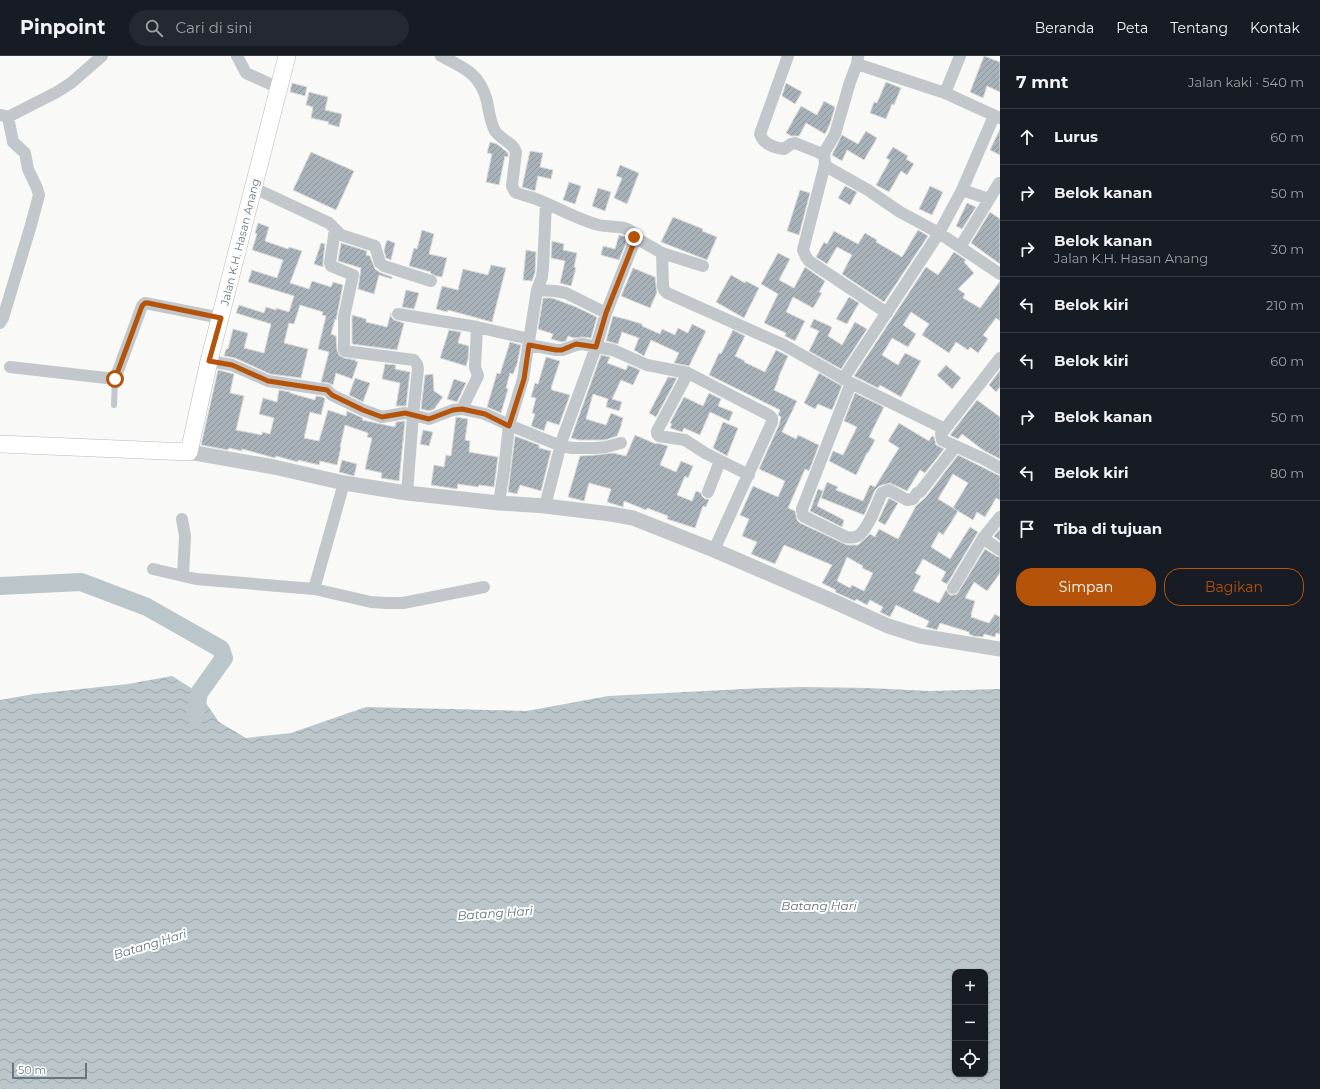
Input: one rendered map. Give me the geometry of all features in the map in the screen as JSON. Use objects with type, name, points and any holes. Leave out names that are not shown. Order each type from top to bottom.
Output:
[{"type":"main road","name":"Jalan K.H. Hasan Anang","points":[[189,452],[209,361],[287,56]]},
{"type":"main road","points":[[0,444],[189,452]]},
{"type":"street","points":[[0,322],[3,318],[39,195],[28,169],[24,153],[13,142],[4,116],[57,92],[102,56]]},
{"type":"street","points":[[237,56],[246,74],[279,88]]},
{"type":"street","points":[[441,56],[466,69],[476,77],[482,86],[490,117],[496,132],[502,139],[514,147],[516,152],[512,186],[515,192],[599,224],[628,229],[634,234],[634,237],[662,253],[703,266]]},
{"type":"street","points":[[788,56],[760,134],[764,142],[780,149],[784,149],[795,143],[820,153],[825,158],[829,168],[868,190],[900,212],[939,233],[1000,274]]},
{"type":"street","points":[[945,93],[960,56]]},
{"type":"street","points":[[887,313],[809,261],[803,250],[825,158],[835,134],[858,60],[945,93],[997,117],[962,190],[939,233],[887,313],[847,381],[802,509],[803,516],[846,537],[854,538],[866,529],[882,493],[889,490],[908,500],[913,499],[955,447]]},
{"type":"street","points":[[960,247],[994,198],[999,184]]},
{"type":"street","points":[[254,188],[329,223],[341,235],[375,246],[380,263],[384,266],[431,281]]},
{"type":"street","points":[[962,190],[994,198]]},
{"type":"street","points":[[498,503],[504,470],[509,426],[524,379],[537,290],[542,277],[546,203]]},
{"type":"street","points":[[335,229],[330,263],[331,266],[353,275],[344,317],[344,350],[414,360],[417,364],[418,369],[407,493]]},
{"type":"street","points":[[545,506],[561,446],[596,347],[606,313],[634,237]]},
{"type":"street","points":[[662,253],[663,286],[664,290],[667,292],[784,345],[847,381],[945,429]]},
{"type":"street","points":[[537,290],[566,293],[606,313]]},
{"type":"street","points":[[10,367],[115,379],[142,306],[145,303],[221,318]]},
{"type":"street","points":[[398,314],[478,327],[556,350],[562,350],[576,344],[613,350],[647,365],[688,373],[769,415],[772,418],[772,422],[714,550]]},
{"type":"street","points":[[462,409],[478,376],[475,367],[478,327]]},
{"type":"street","points":[[1000,358],[941,434],[942,440],[1000,468]]},
{"type":"street","points":[[209,361],[232,365],[268,381],[327,390],[332,395],[363,410],[382,417],[405,413],[429,419],[453,410],[462,409],[485,414],[509,426],[561,446],[572,448],[595,448],[621,443]]},
{"type":"street","points":[[688,373],[657,431],[657,434],[659,436],[685,440],[720,460],[749,474]]},
{"type":"street","points":[[189,452],[274,467],[344,483],[407,493],[498,503],[545,506],[633,518],[714,550],[888,626],[920,636],[1000,649]]},
{"type":"street","points":[[708,492],[720,460]]},
{"type":"street","points":[[314,589],[344,483]]},
{"type":"street","points":[[953,588],[983,538],[1000,517]]},
{"type":"street","points":[[182,519],[185,536],[183,576]]},
{"type":"street","points":[[983,538],[1000,550]]},
{"type":"street","points":[[153,569],[214,581],[314,589],[371,602],[386,603],[403,603],[484,587]]},
{"type":"lane","points":[[114,405],[115,379]]},
{"type":"water","name":"Batang Hari","points":[[172,676],[199,693],[219,722],[246,738],[291,733],[366,707],[527,711],[608,696],[764,688],[868,688],[930,691],[1000,689],[1000,1089],[0,1089],[0,700],[34,694],[128,684]]},
{"type":"building","points":[[984,56],[1000,62],[1000,92],[987,86],[983,98],[970,92]]},
{"type":"building","points":[[886,82],[901,88],[886,119],[870,113],[874,102],[877,103]]},
{"type":"building","points":[[292,83],[307,87],[305,96],[290,92]]},
{"type":"building","points":[[786,83],[802,92],[795,104],[782,96]]},
{"type":"building","points":[[309,92],[328,97],[325,110],[342,114],[339,127],[328,124],[329,122],[311,118],[313,107],[306,105]]},
{"type":"building","points":[[824,101],[835,107],[830,124],[825,134],[806,123],[799,136],[791,136],[786,133],[801,106],[817,115]]},
{"type":"building","points":[[1000,129],[1000,155],[990,150]]},
{"type":"building","points":[[866,131],[877,138],[864,160],[847,150],[842,161],[832,155],[842,135],[858,144]]},
{"type":"building","points":[[490,142],[497,144],[508,153],[508,157],[505,156],[499,185],[486,182],[492,154],[487,153]]},
{"type":"building","points":[[893,147],[908,156],[906,159],[914,164],[907,175],[901,171],[889,192],[876,185],[890,160],[886,158]]},
{"type":"building","points":[[530,151],[543,153],[540,167],[553,170],[551,179],[538,176],[535,191],[522,187]]},
{"type":"building","points":[[311,152],[354,171],[336,210],[293,190]]},
{"type":"building","points":[[620,165],[639,173],[627,204],[614,198],[622,178],[616,176]]},
{"type":"building","points":[[569,182],[581,186],[575,204],[563,200]]},
{"type":"building","points":[[845,186],[857,192],[850,205],[838,198]]},
{"type":"building","points":[[930,186],[943,192],[932,215],[919,209]]},
{"type":"building","points":[[598,188],[611,192],[605,211],[592,206]]},
{"type":"building","points":[[800,190],[810,193],[799,235],[787,231]]},
{"type":"building","points":[[967,203],[976,207],[962,229],[956,226]]},
{"type":"building","points":[[990,212],[1000,219],[1000,264],[971,243]]},
{"type":"building","points":[[673,217],[703,229],[702,231],[717,237],[707,260],[661,242]]},
{"type":"building","points":[[258,223],[269,227],[265,241],[288,249],[289,247],[302,251],[290,283],[309,289],[312,281],[331,287],[333,282],[343,285],[336,320],[335,319],[331,334],[336,336],[339,355],[358,362],[352,379],[336,373],[333,385],[321,382],[329,352],[318,349],[326,316],[322,315],[323,312],[300,305],[294,324],[289,323],[284,343],[308,349],[301,378],[270,374],[235,358],[224,356],[226,349],[228,349],[233,329],[248,333],[244,348],[264,353],[271,324],[236,313],[239,305],[264,313],[266,307],[289,312],[294,296],[248,282],[252,270],[277,278],[283,260],[252,250],[257,234],[255,233]]},
{"type":"building","points":[[422,230],[434,234],[429,254],[447,258],[442,277],[436,276],[430,273],[431,272],[409,266],[414,248],[417,249]]},
{"type":"building","points":[[918,230],[928,236],[884,302],[842,274],[852,255],[837,247],[827,264],[816,257],[824,242],[827,244],[834,231],[858,244],[865,233],[877,240],[876,242],[902,257]]},
{"type":"building","points":[[619,235],[626,237],[626,243],[619,260],[601,255],[603,246],[615,249]]},
{"type":"building","points":[[387,240],[395,243],[391,260],[386,258],[384,250]]},
{"type":"building","points":[[552,241],[564,244],[563,250],[577,253],[574,267],[576,268],[571,286],[560,283],[565,261],[551,258]]},
{"type":"building","points":[[321,243],[325,244],[323,267],[314,264]]},
{"type":"building","points":[[341,243],[367,251],[366,255],[370,256],[375,269],[392,277],[392,279],[379,275],[374,294],[358,289],[361,268],[338,261]]},
{"type":"building","points":[[526,250],[536,252],[535,273],[532,281],[523,280]]},
{"type":"building","points":[[954,252],[966,260],[964,262],[974,273],[958,289],[965,294],[963,298],[980,308],[1000,281],[1000,321],[996,318],[983,335],[988,339],[978,353],[970,347],[968,350],[956,342],[949,353],[922,335],[929,324],[911,312],[903,325],[916,334],[908,347],[892,338],[882,355],[898,365],[905,353],[921,361],[901,397],[880,385],[878,388],[854,376],[926,267],[938,275]]},
{"type":"building","points":[[778,253],[790,259],[779,280],[794,288],[805,267],[825,281],[819,292],[822,293],[813,308],[793,297],[786,312],[805,321],[795,341],[785,336],[786,333],[764,323],[778,294],[761,284]]},
{"type":"building","points":[[491,265],[506,268],[492,322],[448,310],[447,312],[436,309],[442,286],[458,290],[463,269],[488,275]]},
{"type":"building","points":[[633,268],[655,277],[657,292],[650,308],[621,296]]},
{"type":"building","points":[[731,275],[745,283],[746,281],[759,288],[744,318],[716,302]]},
{"type":"building","points":[[406,290],[419,293],[414,309],[402,307]]},
{"type":"building","points":[[849,297],[859,303],[847,324],[836,319]]},
{"type":"building","points":[[543,298],[552,298],[597,317],[591,338],[574,338],[568,336],[566,341],[562,342],[551,339],[553,334],[538,329]]},
{"type":"building","points":[[391,313],[391,317],[394,320],[404,323],[397,350],[352,344],[352,315],[366,319],[366,322],[387,327]]},
{"type":"building","points":[[613,316],[642,324],[642,326],[660,334],[662,329],[675,335],[678,328],[688,333],[692,324],[706,331],[689,366],[674,363],[679,353],[651,340],[644,356],[634,350],[639,338],[622,332],[618,344],[606,341]]},
{"type":"building","points":[[814,319],[832,327],[828,336],[842,345],[855,322],[867,329],[841,369],[809,351],[819,331],[810,327]]},
{"type":"building","points":[[449,330],[461,332],[458,343],[469,346],[466,366],[440,358]]},
{"type":"building","points":[[733,330],[745,336],[735,356],[765,372],[776,350],[788,356],[774,390],[797,401],[782,432],[796,439],[798,435],[819,445],[809,471],[805,469],[788,508],[795,511],[797,520],[800,523],[847,545],[858,545],[870,534],[875,537],[879,529],[898,539],[916,506],[926,497],[958,455],[1000,476],[1000,500],[996,498],[985,517],[977,512],[973,520],[958,511],[943,535],[939,532],[931,547],[950,559],[970,527],[978,532],[947,584],[941,581],[946,572],[923,559],[915,573],[921,576],[913,591],[939,603],[946,590],[950,595],[957,594],[985,549],[1000,557],[1000,573],[987,591],[974,582],[965,598],[975,601],[971,617],[989,623],[995,614],[1000,617],[1000,634],[996,633],[995,637],[984,634],[983,637],[973,636],[969,634],[969,632],[940,623],[937,630],[926,627],[929,621],[896,605],[890,617],[880,612],[883,607],[870,600],[867,605],[856,599],[855,601],[835,592],[836,590],[822,583],[832,565],[784,545],[775,564],[751,554],[757,542],[742,536],[749,519],[740,515],[753,486],[778,497],[785,481],[759,469],[779,425],[781,417],[778,415],[780,410],[709,375],[719,353],[721,354]],"holes":[[[953,474],[968,483],[953,508],[938,499]],[[847,557],[863,566],[862,568],[873,573],[864,591],[852,585],[850,588],[837,581]]]},
{"type":"building","points":[[510,342],[521,345],[517,364],[513,374],[510,373],[506,388],[508,389],[501,413],[487,407],[497,373],[500,374]]},
{"type":"building","points":[[601,355],[610,357],[607,363],[626,370],[628,365],[640,370],[633,385],[621,380],[612,399],[622,402],[619,411],[606,407],[608,399],[593,394],[586,419],[606,425],[611,413],[623,418],[621,426],[617,436],[605,440],[579,440],[571,438]]},
{"type":"building","points":[[546,357],[560,361],[551,388],[552,390],[570,395],[559,425],[547,421],[544,431],[531,426],[535,414],[532,413],[536,398],[531,397],[535,383],[538,384]]},
{"type":"building","points":[[385,364],[396,365],[395,369],[410,372],[406,406],[396,406],[400,383],[382,379]]},
{"type":"building","points":[[946,365],[961,378],[952,389],[937,375]]},
{"type":"building","points":[[218,370],[234,374],[230,393],[244,396],[236,430],[262,435],[262,432],[270,434],[274,418],[259,414],[263,398],[277,402],[279,390],[315,400],[316,396],[323,397],[325,399],[321,415],[310,412],[304,438],[319,441],[328,410],[346,416],[347,411],[363,418],[362,420],[395,427],[396,422],[405,421],[399,481],[381,478],[382,473],[365,469],[372,438],[367,437],[368,433],[345,425],[337,465],[320,461],[319,465],[298,460],[298,462],[276,456],[275,458],[242,449],[242,451],[229,448],[228,450],[201,445]]},
{"type":"building","points":[[1000,370],[1000,387],[996,392],[989,385]]},
{"type":"building","points":[[819,373],[842,386],[832,410],[818,404],[815,409],[804,403]]},
{"type":"building","points":[[433,374],[434,391],[443,397],[434,409],[429,411],[421,409],[425,375]]},
{"type":"building","points":[[668,377],[677,378],[656,417],[649,413]]},
{"type":"building","points":[[355,378],[370,383],[363,402],[349,395]]},
{"type":"building","points":[[454,379],[466,383],[457,402],[447,399]]},
{"type":"building","points":[[709,393],[721,399],[718,406],[733,412],[729,421],[710,412],[700,435],[684,428],[682,432],[670,428],[672,424],[670,423],[684,397],[703,406]]},
{"type":"building","points":[[855,393],[884,407],[869,437],[875,440],[856,475],[829,461],[833,451],[843,455],[857,427],[844,421]]},
{"type":"building","points":[[977,400],[1000,417],[1000,459],[983,450],[962,434],[958,439],[950,435]]},
{"type":"building","points":[[456,417],[468,419],[465,440],[470,441],[469,452],[498,457],[494,487],[479,485],[478,487],[458,484],[457,489],[431,485],[434,465],[444,467],[446,455],[451,456]]},
{"type":"building","points":[[723,422],[738,428],[727,456],[713,448]]},
{"type":"building","points":[[899,423],[929,441],[932,436],[934,437],[936,445],[944,449],[925,473],[920,470],[907,491],[890,483],[879,486],[875,490],[864,515],[821,498],[827,482],[838,487],[836,490],[863,501],[870,485],[875,487],[899,448],[888,441]]},
{"type":"building","points":[[423,430],[433,432],[429,446],[420,444]]},
{"type":"building","points":[[635,435],[656,444],[668,446],[660,465],[676,472],[681,461],[693,466],[688,478],[685,476],[677,495],[692,501],[696,491],[701,493],[705,499],[709,499],[706,507],[703,506],[695,528],[667,519],[668,516],[647,508],[646,510],[624,501],[623,507],[607,502],[611,489],[589,483],[584,501],[568,497],[580,456],[613,453],[626,456]]},
{"type":"building","points":[[515,436],[539,445],[539,448],[551,451],[541,491],[520,485],[517,494],[508,492]]},
{"type":"building","points":[[342,460],[357,464],[354,476],[339,472]]},
{"type":"building","points":[[818,489],[823,491],[817,506],[844,520],[842,527],[810,511]]},
{"type":"building","points":[[889,498],[898,503],[885,525],[878,521]]},
{"type":"building","points":[[1000,529],[1000,541],[994,536]]},
{"type":"waterway","points":[[0,586],[81,582],[147,607],[221,649],[224,658],[199,693],[195,716]]},
{"type":"route","points":[[115,379],[142,306],[145,303],[148,303],[221,318],[209,361],[232,365],[268,381],[327,390],[332,395],[369,413],[382,417],[405,413],[429,419],[453,410],[462,409],[485,414],[509,426],[524,379],[529,345],[556,350],[562,350],[576,344],[596,347],[606,313],[633,245],[634,237]]}]
